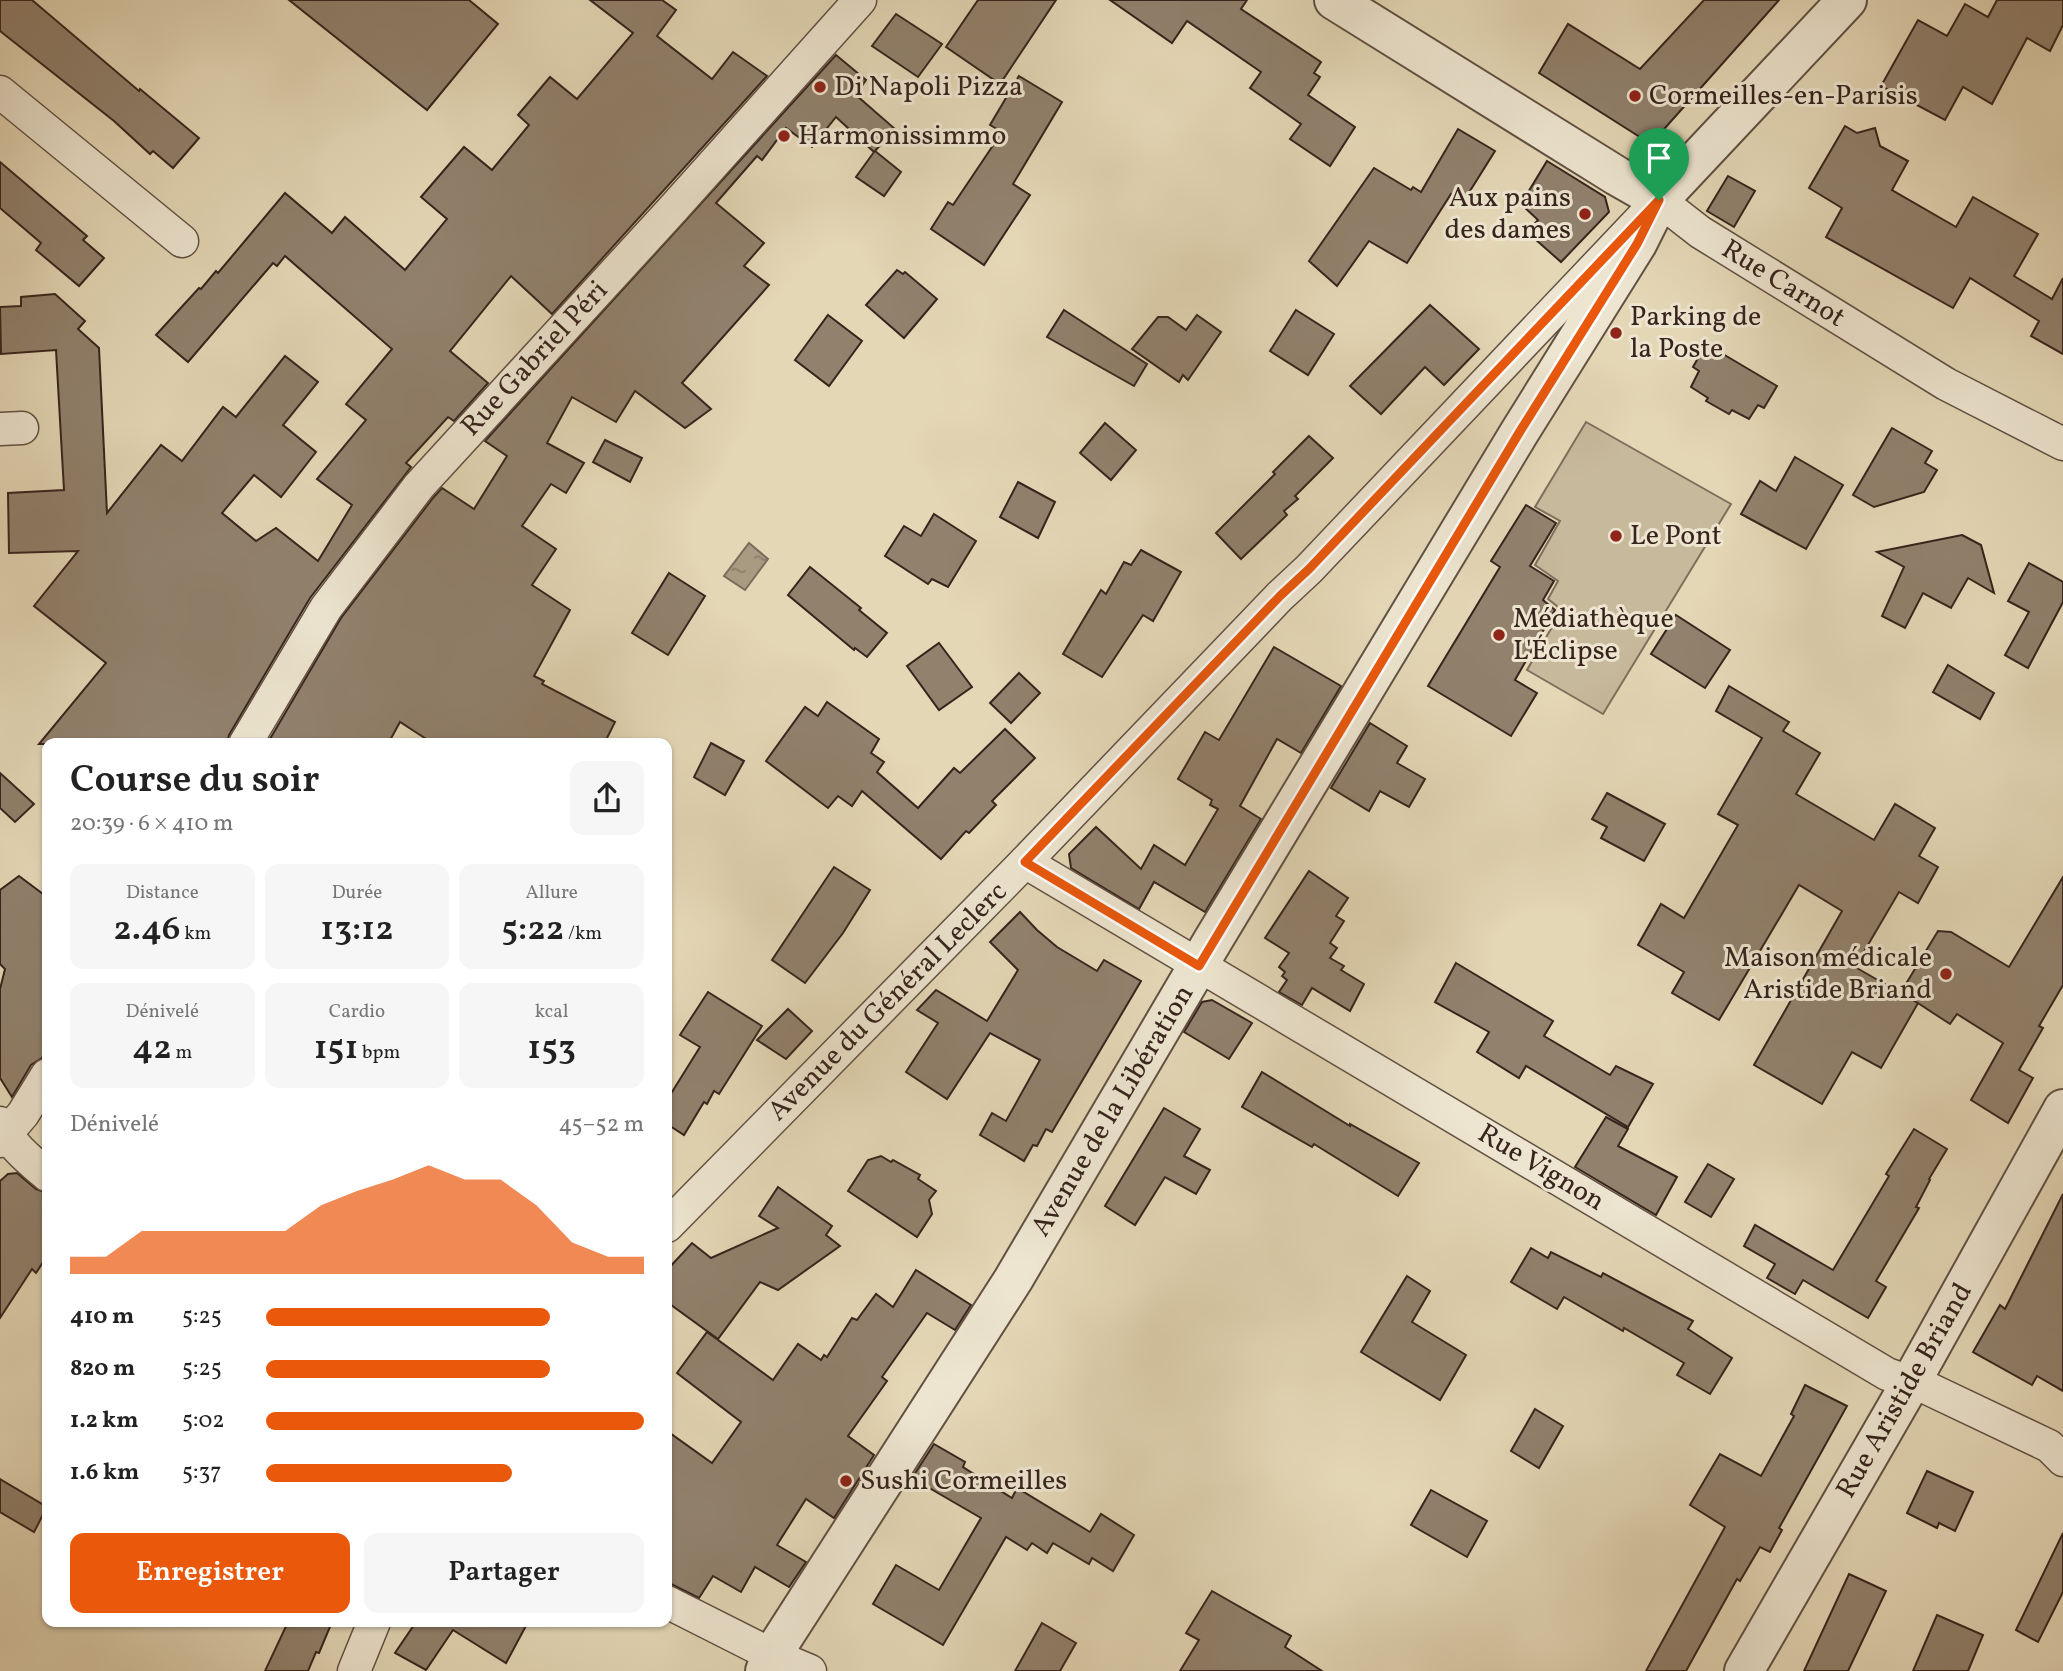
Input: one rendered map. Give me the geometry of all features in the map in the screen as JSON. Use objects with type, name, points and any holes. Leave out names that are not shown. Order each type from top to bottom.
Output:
[{"type":"street","name":"Rue Gabriel Péri","points":[[249,738],[326,608],[418,486],[666,218],[860,0]]},
{"type":"street","name":"Rue Carnot","points":[[1334,0],[1659,200],[1700,232],[1945,384],[2063,444]]},
{"type":"street","name":"Avenue de la Libération","points":[[768,1663],[1013,1280],[1526,422],[1637,244],[1659,200],[1847,0]]},
{"type":"street","points":[[0,92],[182,242]]},
{"type":"street","name":"Avenue du Général Leclerc","points":[[672,1221],[1309,569],[1659,200]]},
{"type":"street","name":"Rue Vignon","points":[[1025,862],[1887,1374],[1927,1388],[2049,1446],[2063,1460]]},
{"type":"street","points":[[42,1082],[23,1114],[2,1133],[21,1154],[42,1171]]},
{"type":"street","name":"Rue Aristide Briand","points":[[1744,1671],[1910,1384],[2063,1109]]},
{"type":"street","points":[[672,1605],[768,1663],[810,1671]]},
{"type":"street","points":[[354,1671],[372,1627]]},
{"type":"shaded area","points":[[1586,422],[1731,504],[1603,714],[1527,670],[1562,610],[1548,599],[1558,581],[1535,565],[1560,521],[1535,507]]},
{"type":"water","points":[[749,543],[768,559],[745,590],[724,576]]},
{"type":"building","points":[[0,0],[32,0],[199,138],[173,168],[153,151],[150,154],[114,121],[0,31]]},
{"type":"building","points":[[289,0],[469,0],[498,24],[427,110]]},
{"type":"building","points":[[590,0],[662,0],[676,10],[657,36],[712,79],[733,52],[767,76],[552,314],[511,276],[450,351],[488,383],[454,421],[448,417],[406,463],[411,467],[310,598],[228,738],[44,738],[106,663],[34,606],[78,551],[9,553],[8,493],[64,490],[56,350],[1,354],[0,307],[21,306],[21,297],[55,294],[85,321],[78,329],[99,348],[107,513],[161,445],[182,461],[223,407],[236,417],[285,356],[318,382],[283,425],[316,452],[281,497],[254,475],[222,513],[256,541],[276,528],[318,561],[352,505],[317,479],[366,420],[346,404],[392,349],[285,256],[277,266],[273,263],[188,362],[156,335],[216,271],[218,273],[285,193],[332,233],[345,217],[405,270],[447,219],[421,197],[464,147],[492,170],[529,125],[518,115],[550,77],[577,99],[633,33]]},
{"type":"building","points":[[978,0],[1056,0],[1000,84],[946,47]]},
{"type":"building","points":[[1110,0],[1247,0],[1241,9],[1321,62],[1314,73],[1320,77],[1308,95],[1355,127],[1330,166],[1290,139],[1301,124],[1250,88],[1261,72],[1187,21],[1172,43]]},
{"type":"building","name":"Cormeilles-en-Parisis","points":[[1704,0],[1779,0],[1657,137],[1643,139],[1539,73],[1568,24],[1640,69]]},
{"type":"building","points":[[1997,0],[2063,0],[2063,25],[2050,51],[2027,38],[1992,104],[1963,87],[1945,120],[1881,86],[1918,20],[1947,36],[1965,4],[1988,17]]},
{"type":"building","points":[[896,14],[942,44],[918,77],[872,46]]},
{"type":"building","points":[[836,55],[866,80],[856,95],[895,129],[875,151],[901,172],[884,196],[856,177],[874,152],[836,117],[812,147],[786,128],[762,160],[757,156],[716,203],[764,243],[744,266],[769,285],[682,383],[711,409],[685,428],[635,391],[616,422],[572,397],[547,443],[584,463],[566,493],[551,484],[522,526],[556,549],[532,585],[570,610],[534,676],[544,681],[542,684],[615,722],[607,738],[425,738],[400,722],[391,738],[271,738],[341,618],[433,498],[442,488],[474,509],[507,456],[485,441]]},
{"type":"building","points":[[1019,76],[1062,102],[1013,184],[1030,195],[984,265],[931,229],[948,202],[953,205],[1002,132],[990,125]]},
{"type":"building","points":[[1845,126],[1857,133],[1875,128],[1880,146],[1908,161],[1892,190],[1956,227],[1973,197],[2038,234],[2014,276],[2052,299],[2063,278],[2063,354],[2031,336],[2039,321],[1970,278],[1953,308],[1826,237],[1842,208],[1809,188]]},
{"type":"building","points":[[1458,129],[1495,151],[1463,202],[1451,194],[1407,263],[1369,241],[1337,286],[1309,261],[1374,168],[1411,190],[1413,187],[1421,192]]},
{"type":"building","points":[[1547,161],[1605,197],[1609,212],[1561,262],[1527,232],[1538,220],[1521,204]]},
{"type":"building","points":[[0,162],[87,236],[83,240],[104,258],[79,286],[36,250],[41,243],[0,208]]},
{"type":"building","points":[[1728,176],[1755,191],[1734,227],[1707,211]]},
{"type":"building","points":[[897,270],[903,274],[905,272],[937,299],[904,338],[866,305]]},
{"type":"building","points":[[1430,305],[1479,349],[1444,385],[1425,367],[1381,414],[1350,386]]},
{"type":"building","points":[[1064,310],[1147,364],[1134,386],[1047,337]]},
{"type":"building","points":[[1296,310],[1334,334],[1308,375],[1270,351]]},
{"type":"building","points":[[828,315],[862,341],[829,386],[795,360]]},
{"type":"building","points":[[1197,315],[1221,332],[1188,380],[1183,375],[1179,382],[1132,349],[1158,317],[1168,317],[1186,330]]},
{"type":"building","points":[[1706,344],[1777,386],[1764,408],[1758,405],[1749,419],[1732,410],[1729,414],[1706,401],[1708,398],[1691,387],[1699,371],[1693,367]]},
{"type":"building","points":[[1105,423],[1136,450],[1111,480],[1080,453]]},
{"type":"building","points":[[1892,428],[1932,451],[1925,463],[1937,470],[1924,492],[1874,507],[1853,495]]},
{"type":"building","points":[[1309,436],[1333,458],[1295,496],[1298,499],[1284,511],[1287,515],[1241,559],[1216,533]]},
{"type":"building","points":[[605,440],[642,458],[630,482],[593,462]]},
{"type":"building","points":[[1795,457],[1843,485],[1806,549],[1741,514],[1760,481],[1776,491]]},
{"type":"building","points":[[1018,482],[1055,502],[1038,538],[1000,517]]},
{"type":"building","name":"Médiathèque L'Éclipse","points":[[1526,505],[1556,523],[1530,566],[1554,581],[1543,600],[1555,610],[1515,680],[1537,693],[1511,736],[1428,686],[1500,567],[1491,561]]},
{"type":"building","points":[[934,514],[976,541],[948,587],[932,579],[928,584],[885,556],[904,526],[921,536]]},
{"type":"building","points":[[1962,535],[1981,545],[1994,593],[1968,578],[1951,608],[1923,593],[1905,628],[1882,616],[1904,567],[1877,552]]},
{"type":"building","points":[[1141,550],[1181,572],[1153,621],[1143,615],[1102,677],[1063,654],[1101,590],[1106,594],[1124,562],[1131,565]]},
{"type":"building","points":[[2029,563],[2063,582],[2063,602],[2028,668],[2005,655],[2029,612],[2008,601]]},
{"type":"building","points":[[810,567],[887,633],[867,657],[855,648],[854,650],[788,595]]},
{"type":"building","points":[[669,573],[705,596],[668,655],[632,633]]},
{"type":"building","points":[[1676,615],[1730,650],[1705,688],[1651,654]]},
{"type":"building","points":[[939,643],[972,687],[939,710],[907,666]]},
{"type":"building","points":[[1274,647],[1341,686],[1301,753],[1277,739],[1240,806],[1261,819],[1205,912],[1154,882],[1139,909],[1071,868],[1069,854],[1096,827],[1141,869],[1154,845],[1185,865],[1218,809],[1210,805],[1212,800],[1178,779],[1205,732],[1219,740]]},
{"type":"building","points":[[1948,665],[1994,693],[1980,719],[1933,692]]},
{"type":"building","points":[[1019,673],[1040,693],[1011,723],[990,703]]},
{"type":"building","points":[[1729,686],[1789,722],[1783,731],[1820,753],[1796,794],[1874,840],[1895,804],[1935,828],[1919,856],[1938,867],[1918,903],[1899,892],[1855,967],[1918,1003],[1881,1068],[1852,1052],[1822,1104],[1754,1065],[1842,911],[1799,885],[1719,1020],[1672,993],[1684,972],[1638,945],[1661,904],[1684,918],[1738,825],[1718,814],[1762,738],[1716,711]]},
{"type":"building","points":[[827,702],[879,739],[871,753],[884,762],[877,772],[918,808],[954,768],[960,773],[1005,729],[1035,758],[992,801],[996,805],[969,833],[966,831],[941,859],[862,791],[852,806],[838,796],[828,808],[766,761],[805,707],[818,716]]},
{"type":"building","points":[[1370,723],[1407,746],[1397,763],[1425,779],[1409,807],[1380,791],[1369,811],[1331,788]]},
{"type":"building","points":[[711,743],[744,761],[725,795],[694,777]]},
{"type":"building","points":[[0,773],[34,804],[15,822],[0,808]]},
{"type":"building","points":[[1607,793],[1665,824],[1644,861],[1601,838],[1607,827],[1592,819]]},
{"type":"building","points":[[834,867],[870,890],[843,933],[805,983],[772,960]]},
{"type":"building","points":[[1309,871],[1348,898],[1336,916],[1344,921],[1330,943],[1337,948],[1330,958],[1344,966],[1341,970],[1364,984],[1350,1011],[1312,988],[1302,1005],[1279,992],[1287,980],[1282,976],[1285,972],[1279,967],[1289,953],[1265,938]]},
{"type":"building","points":[[19,876],[42,893],[42,1058],[31,1065],[12,1097],[0,1078],[0,989],[5,969],[0,964],[0,890]]},
{"type":"building","points":[[2063,877],[2063,985],[2039,1026],[2043,1028],[2019,1070],[2033,1078],[2008,1123],[1971,1100],[2003,1043],[1957,1014],[1950,1024],[1901,992],[1938,931],[1951,932],[2009,967]]},
{"type":"building","points":[[1020,912],[1057,947],[1097,971],[1104,960],[1141,981],[1052,1132],[1046,1129],[1037,1146],[1033,1145],[1024,1161],[980,1135],[992,1113],[1006,1121],[1040,1060],[990,1033],[947,1099],[906,1072],[938,1023],[917,1010],[936,990],[987,1021],[1018,970],[990,942]]},
{"type":"building","points":[[1456,963],[1553,1021],[1544,1036],[1610,1075],[1616,1066],[1653,1084],[1628,1127],[1526,1066],[1519,1078],[1477,1052],[1489,1032],[1435,1002]]},
{"type":"building","points":[[708,992],[762,1026],[719,1094],[714,1091],[707,1104],[704,1102],[684,1135],[672,1127],[672,1092],[700,1047],[680,1035]]},
{"type":"building","points":[[1212,1000],[1252,1023],[1229,1059],[1184,1032],[1202,1002]]},
{"type":"building","points":[[788,1009],[812,1031],[786,1059],[757,1040]]},
{"type":"building","points":[[1262,1072],[1350,1126],[1419,1163],[1398,1196],[1314,1144],[1312,1147],[1242,1107]]},
{"type":"building","points":[[1164,1108],[1200,1129],[1184,1156],[1210,1170],[1196,1194],[1165,1177],[1135,1225],[1105,1206]]},
{"type":"building","points":[[1606,1117],[1628,1129],[1618,1146],[1677,1177],[1656,1215],[1575,1167]]},
{"type":"building","points":[[1914,1129],[1947,1149],[1929,1179],[1916,1207],[1919,1208],[1876,1281],[1886,1287],[1868,1318],[1803,1280],[1795,1294],[1767,1278],[1775,1264],[1744,1246],[1755,1225],[1833,1270]]},
{"type":"building","points":[[881,1156],[920,1175],[918,1179],[936,1191],[929,1200],[932,1214],[917,1237],[848,1191],[868,1160]]},
{"type":"building","points":[[1708,1164],[1734,1179],[1711,1217],[1685,1202]]},
{"type":"building","points":[[17,1173],[42,1191],[42,1264],[36,1273],[32,1269],[0,1318],[0,1181],[8,1174]]},
{"type":"building","points":[[778,1187],[832,1226],[826,1235],[840,1246],[778,1290],[760,1282],[718,1339],[672,1306],[672,1265],[692,1243],[711,1258],[778,1228],[759,1216]]},
{"type":"building","points":[[2063,1194],[2063,1391],[2037,1376],[2032,1385],[1973,1352],[2000,1305],[2005,1309]]},
{"type":"building","points":[[1531,1248],[1548,1258],[1551,1252],[1601,1277],[1603,1273],[1693,1321],[1688,1329],[1732,1358],[1710,1394],[1677,1375],[1684,1363],[1624,1328],[1623,1331],[1564,1297],[1557,1309],[1511,1282]]},
{"type":"building","points":[[916,1270],[971,1305],[955,1330],[927,1313],[882,1377],[887,1381],[848,1436],[874,1455],[834,1518],[806,1499],[777,1545],[806,1562],[789,1587],[755,1567],[741,1592],[713,1576],[699,1598],[672,1584],[672,1435],[712,1463],[741,1422],[677,1373],[707,1332],[773,1380],[798,1344],[821,1360],[824,1355],[827,1357],[852,1318],[857,1320],[876,1294],[893,1307]]},
{"type":"building","points":[[1407,1276],[1430,1291],[1412,1322],[1466,1355],[1440,1400],[1361,1352]]},
{"type":"building","points":[[1805,1385],[1847,1406],[1779,1528],[1782,1530],[1770,1552],[1760,1547],[1740,1581],[1737,1579],[1686,1671],[1646,1671],[1725,1527],[1690,1505],[1720,1454],[1761,1476],[1794,1416],[1791,1414]]},
{"type":"building","points":[[1535,1409],[1563,1426],[1539,1468],[1511,1451]]},
{"type":"building","points":[[934,1444],[965,1462],[963,1467],[1012,1498],[1017,1488],[1090,1532],[1101,1514],[1134,1535],[1113,1571],[1092,1558],[1089,1564],[1053,1543],[1047,1553],[1032,1543],[1027,1550],[1006,1537],[943,1645],[873,1604],[896,1565],[939,1590],[981,1518],[912,1478]]},
{"type":"building","points":[[1927,1471],[1973,1492],[1955,1531],[1939,1523],[1937,1528],[1907,1513]]},
{"type":"building","points":[[0,1479],[42,1504],[42,1517],[34,1532],[0,1512]]},
{"type":"building","points":[[1431,1490],[1487,1521],[1467,1557],[1411,1525]]},
{"type":"building","points":[[2063,1533],[2063,1592],[2038,1642],[2016,1630]]},
{"type":"building","points":[[1849,1574],[1886,1591],[1848,1671],[1804,1671]]},
{"type":"building","points":[[1212,1591],[1291,1636],[1285,1647],[1322,1671],[1180,1671],[1199,1640],[1186,1633]]},
{"type":"building","points":[[1937,1615],[1983,1635],[1968,1671],[1913,1671]]},
{"type":"building","points":[[1042,1623],[1076,1643],[1060,1671],[1015,1671]]},
{"type":"building","points":[[286,1627],[330,1627],[308,1671],[265,1671]]},
{"type":"building","points":[[413,1627],[525,1627],[506,1663],[453,1630],[426,1670],[395,1653]]},
{"type":"place","name":"Di Napoli Pizza","points":[[820,87]]},
{"type":"place","name":"Cormeilles-en-Parisis","points":[[1635,96]]},
{"type":"place","name":"Harmonissimmo","points":[[784,136]]},
{"type":"place","name":"Aux pains des dames","points":[[1585,214]]},
{"type":"place","name":"Parking de la Poste","points":[[1616,333]]},
{"type":"place","name":"Le Pont","points":[[1616,536]]},
{"type":"place","name":"Médiathèque L'Éclipse","points":[[1499,635]]},
{"type":"place","name":"Maison médicale Aristide Briand","points":[[1946,974]]},
{"type":"place","name":"Sushi Cormeilles","points":[[846,1481]]},
{"type":"route","points":[[1659,200],[1637,244],[1519,433],[1199,966],[1025,862],[1309,569],[1659,200]]}]
